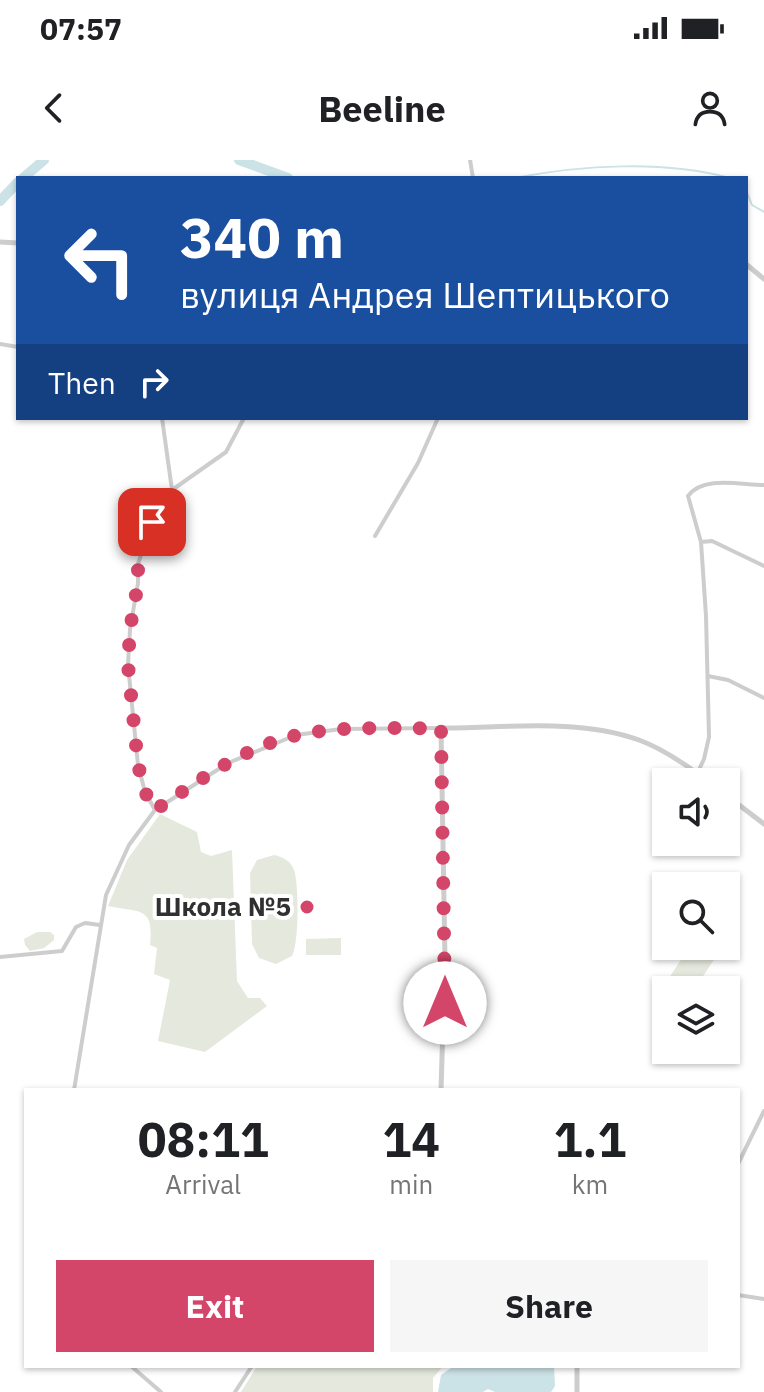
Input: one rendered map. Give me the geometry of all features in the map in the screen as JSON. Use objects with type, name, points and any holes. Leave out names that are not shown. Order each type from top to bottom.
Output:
[{"type":"street","points":[[748,266],[764,279]]},
{"type":"street","points":[[162,420],[172,490]]},
{"type":"street","points":[[155,810],[145,792],[134,736],[128,665],[138,564],[152,522],[172,490],[226,452],[241,420]]},
{"type":"street","points":[[375,536],[418,463],[437,420]]},
{"type":"street","points":[[700,768],[709,737],[708,676],[701,542],[688,496],[704,484],[764,485]]},
{"type":"street","points":[[701,542],[712,541],[764,566]]},
{"type":"street","points":[[708,676],[728,680],[764,698]]},
{"type":"street","points":[[74,1088],[106,895],[129,845],[155,810],[228,763],[296,735],[341,729],[561,727],[603,731],[642,741],[687,768]]},
{"type":"street","points":[[441,728],[445,960],[441,1088]]},
{"type":"street","points":[[740,804],[762,818]]},
{"type":"street","points":[[0,957],[62,951],[76,927],[85,923],[100,925]]},
{"type":"street","points":[[740,1160],[764,1111]]},
{"type":"street","points":[[740,1295],[764,1299]]},
{"type":"street","points":[[133,1368],[161,1392]]},
{"type":"street","points":[[235,1392],[251,1368]]},
{"type":"street","points":[[577,1368],[577,1392]]},
{"type":"shaded area","points":[[160,814],[197,832],[201,852],[211,856],[232,850],[237,981],[248,998],[260,998],[267,1006],[205,1052],[158,1041],[170,980],[154,974],[157,948],[150,945],[150,923],[137,911],[108,906],[127,860]]},
{"type":"shaded area","points":[[274,855],[293,867],[297,900],[294,950],[292,956],[276,964],[259,958],[252,944],[250,873],[257,860]]},
{"type":"shaded area","points":[[37,932],[50,932],[54,940],[44,948],[30,951],[24,939]]},
{"type":"shaded area","points":[[341,938],[341,955],[306,955],[306,939]]},
{"type":"shaded area","points":[[681,960],[714,960],[703,976],[670,976]]},
{"type":"shaded area","points":[[256,1368],[441,1368],[433,1378],[433,1392],[241,1392]]},
{"type":"water","points":[[451,1368],[554,1368],[555,1386],[551,1392],[495,1392],[488,1389],[483,1392],[438,1392],[441,1375]]},
{"type":"waterway","points":[[25,176],[44,160]]},
{"type":"waterway","points":[[239,160],[283,176]]},
{"type":"waterway","points":[[527,176],[622,166],[678,169],[721,176]]},
{"type":"waterway","points":[[0,201],[16,184]]},
{"type":"waterway","points":[[748,195],[752,205],[764,212]]},
{"type":"place","name":"Школа №5","points":[[307,907]]},
{"type":"route","points":[[152,522],[138,564],[128,665],[138,765],[145,792],[155,810],[228,763],[296,735],[341,729],[441,728],[445,1003]]}]
